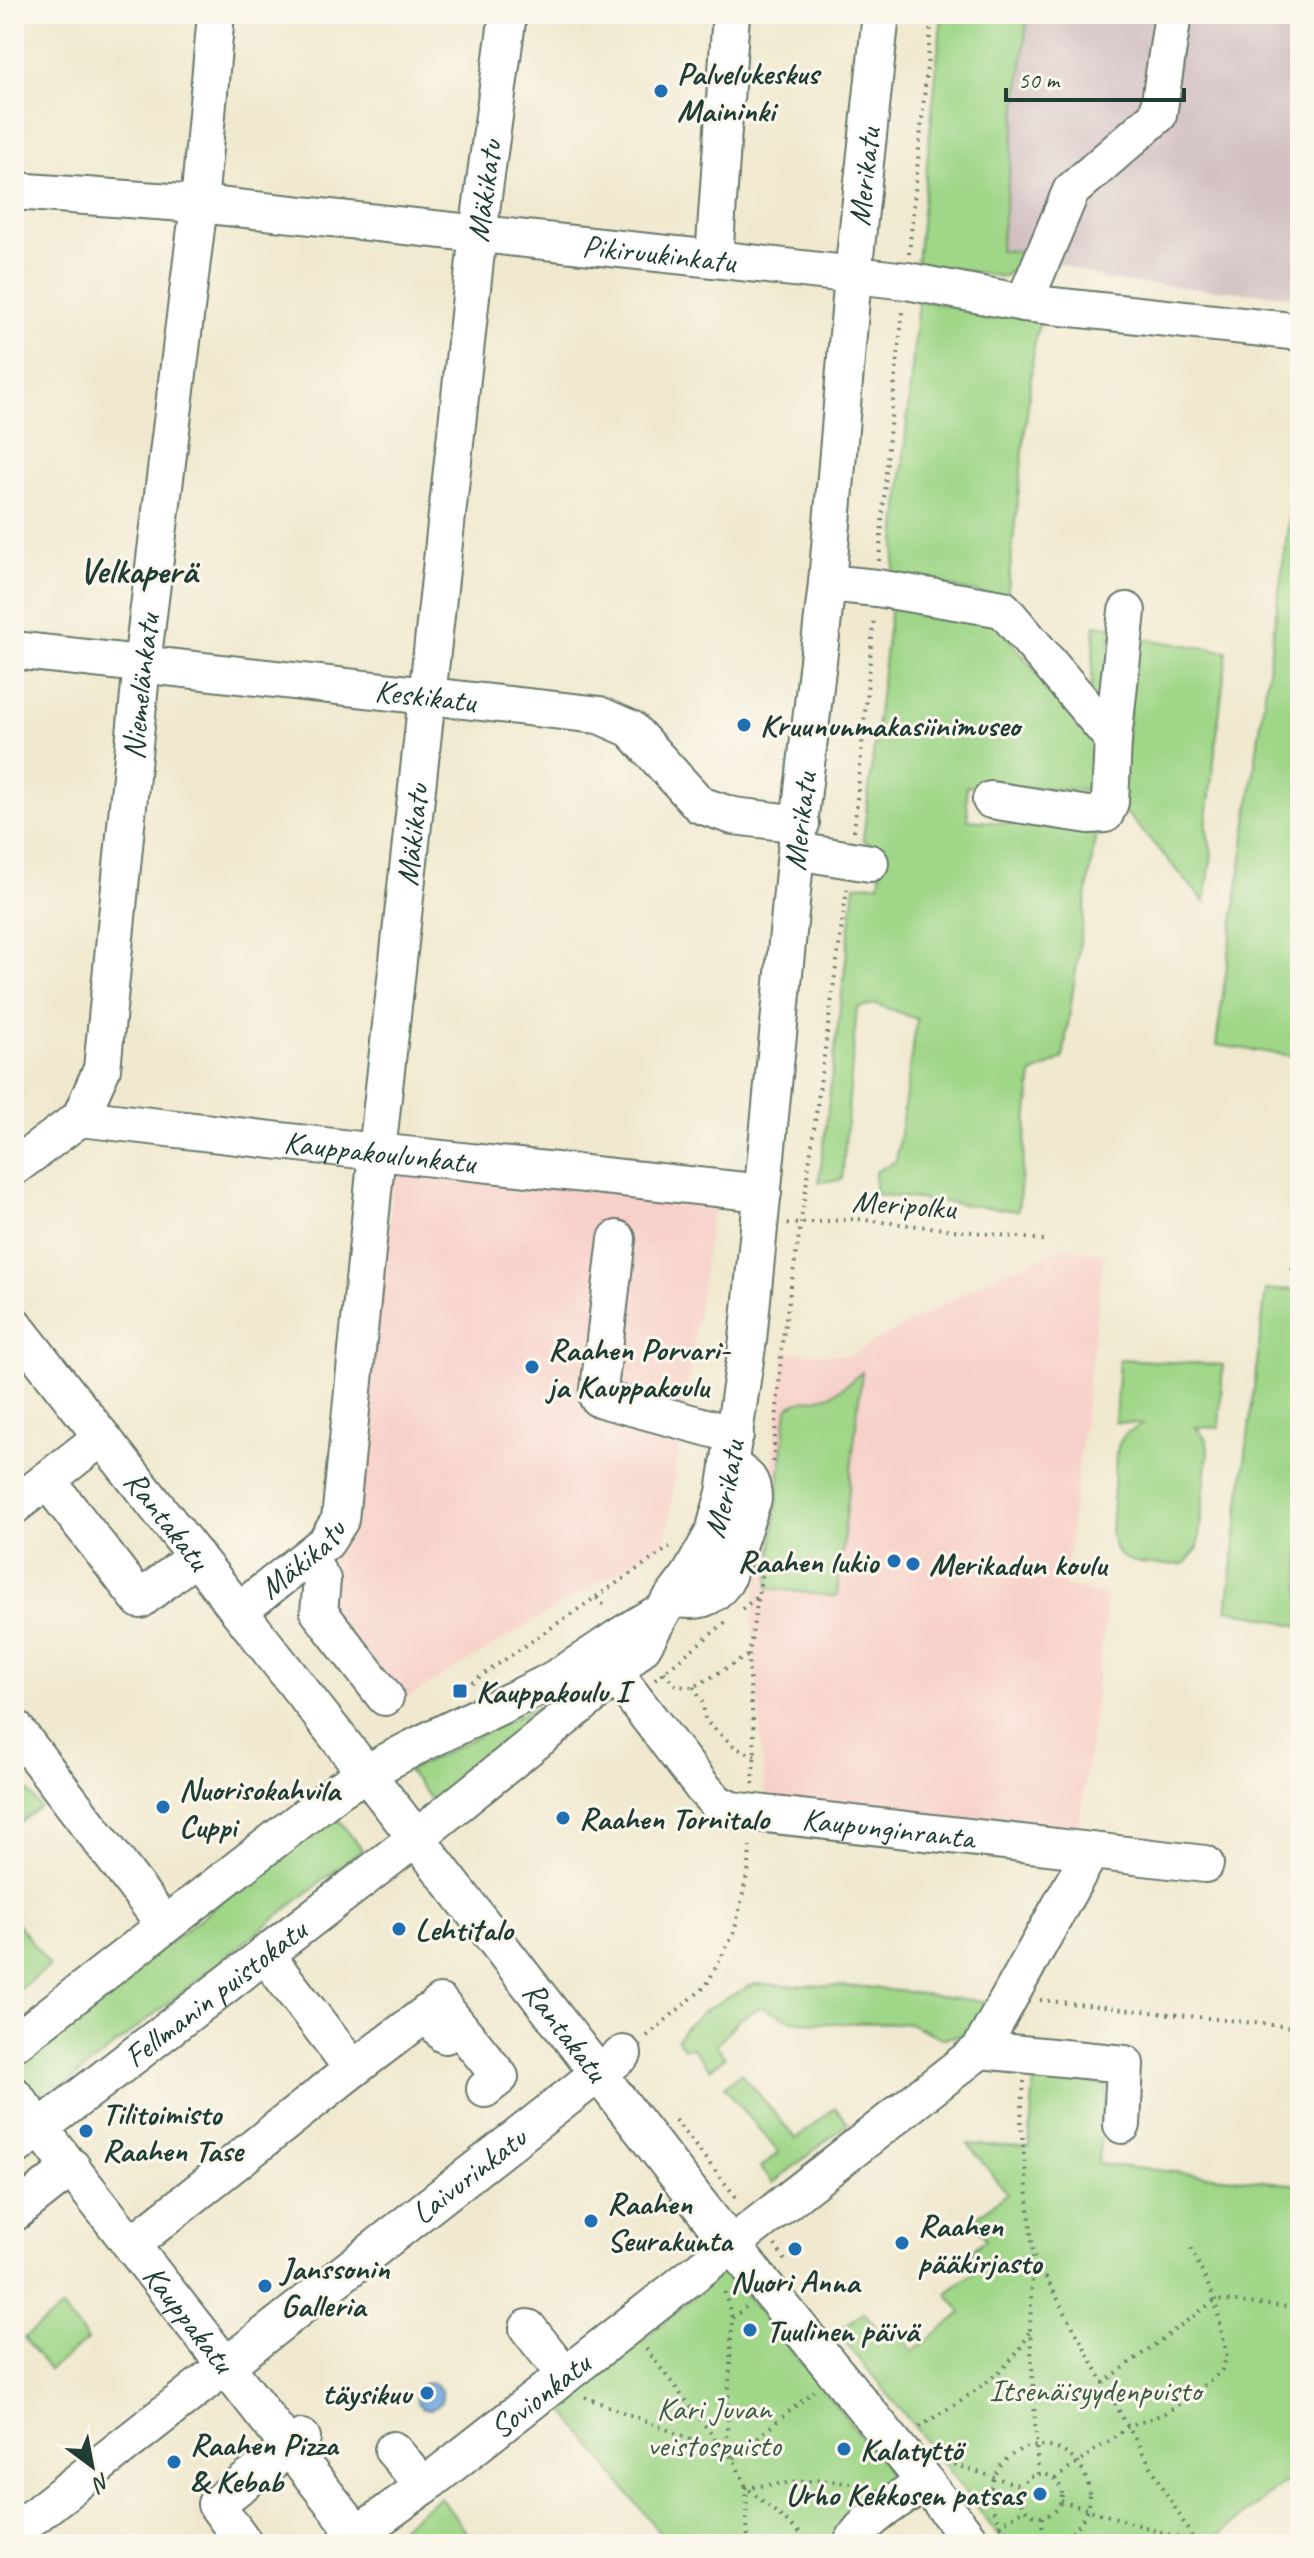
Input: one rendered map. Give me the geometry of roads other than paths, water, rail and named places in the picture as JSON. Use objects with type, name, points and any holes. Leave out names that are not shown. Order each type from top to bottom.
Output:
[{"type":"street","name":"Niemelänkatu","points":[[80,1118],[102,1069],[142,664],[199,204],[216,14]]},
{"type":"street","name":"Mäkikatu","points":[[239,1611],[326,1542],[340,1520],[377,1152],[478,233],[508,14]]},
{"type":"street","points":[[714,259],[731,14]]},
{"type":"street","name":"Merikatu","points":[[416,1838],[607,1664],[627,1630],[668,1605],[690,1575],[714,1532],[725,1493],[748,1340],[827,583],[853,275],[881,14]]},
{"type":"street","points":[[1024,303],[1071,191],[1158,115],[1173,14]]},
{"type":"street","name":"Pikiruukinkatu","points":[[14,191],[199,204],[907,281],[1024,303],[1294,341]]},
{"type":"street","points":[[827,583],[1003,609],[1051,659],[1113,739]]},
{"type":"street","points":[[991,800],[1089,815],[1105,814],[1110,802],[1113,739],[1127,611]]},
{"type":"street","name":"Keskikatu","points":[[14,650],[599,715],[631,729],[700,805],[861,861]]},
{"type":"street","points":[[14,1167],[80,1118]]},
{"type":"street","name":"Kauppakoulunkatu","points":[[80,1118],[377,1152],[761,1209]]},
{"type":"street","points":[[617,1239],[598,1398],[732,1450]]},
{"type":"street","name":"Rantakatu","points":[[14,1325],[416,1838],[610,2064],[767,2290],[990,2532]]},
{"type":"street","points":[[14,1506],[102,1437]]},
{"type":"street","points":[[47,1480],[140,1600],[196,1556]]},
{"type":"street","points":[[308,1558],[322,1580],[319,1612],[385,1697]]},
{"type":"street","name":"Merikatu","points":[[366,1773],[546,1683],[607,1664]]},
{"type":"street","name":"Kaupunginranta","points":[[607,1664],[703,1788],[717,1803],[731,1810],[1205,1864]]},
{"type":"street","points":[[14,1727],[165,1925]]},
{"type":"street","points":[[14,2043],[339,1790],[366,1773]]},
{"type":"street","name":"Fellmanin puistokatu","points":[[27,2138],[416,1838]]},
{"type":"street","points":[[1091,1851],[980,2050],[1125,2064],[1122,2125]]},
{"type":"street","points":[[265,1954],[353,2069]]},
{"type":"street","points":[[132,2244],[271,2126],[353,2069],[436,2024],[440,2003],[500,2077],[485,2089]]},
{"type":"street","name":"Sovionkatu","points":[[355,2541],[424,2486],[572,2385],[732,2243],[980,2050]]},
{"type":"street","name":"Laivurinkatu","points":[[14,2532],[610,2064]]},
{"type":"street","name":"Kauppakatu","points":[[14,2095],[27,2138],[72,2167],[226,2365],[297,2442],[355,2541]]},
{"type":"street","points":[[14,2213],[72,2167]]},
{"type":"street","points":[[528,2328],[572,2385]]},
{"type":"street","points":[[244,2543],[216,2504],[297,2442]]},
{"type":"street","points":[[393,2450],[424,2486]]},
{"type":"street","points":[[852,2544],[854,2537],[874,2518],[936,2473]]},
{"type":"water","points":[[429,2383],[438,2387],[442,2396],[438,2405],[429,2409],[420,2405],[416,2396],[420,2387]]},
{"type":"place","name":"Palvelukeskus Maininki","points":[[661,91]]},
{"type":"place","name":"Kruununmakasiinimuseo","points":[[744,725]]},
{"type":"place","name":"Raahen Porvari- ja Kauppakoulu","points":[[532,1367]]},
{"type":"place","name":"Raahen lukio","points":[[894,1561]]},
{"type":"place","name":"Merikadun koulu","points":[[913,1564]]},
{"type":"place","name":"Kauppakoulu I","points":[[460,1691]]},
{"type":"place","name":"Nuorisokahvila Cuppi","points":[[163,1807]]},
{"type":"place","name":"Raahen Tornitalo","points":[[563,1818]]},
{"type":"place","name":"Lehtitalo","points":[[399,1929]]},
{"type":"place","name":"Tilitoimisto Raahen Tase","points":[[86,2131]]},
{"type":"place","name":"Raahen Seurakunta","points":[[591,2221]]},
{"type":"place","name":"Raahen pääkirjasto","points":[[902,2243]]},
{"type":"place","name":"Nuori Anna","points":[[795,2249]]},
{"type":"place","name":"Janssonin Galleria","points":[[265,2286]]},
{"type":"place","name":"Tuulinen päivä","points":[[750,2330]]},
{"type":"place","name":"täysikuu","points":[[427,2393]]},
{"type":"place","name":"Kalatyttö","points":[[844,2449]]},
{"type":"place","name":"Raahen Pizza & Kebab","points":[[174,2462]]},
{"type":"place","name":"Urho Kekkosen patsas","points":[[1040,2494]]},
{"type":"district","name":"Velkaperä","points":[[138,570]]},
{"type":"park label","name":"Itsenäisyydenpuisto","points":[[1095,2390]]},
{"type":"park label","name":"Kari Juvan veistospuisto","points":[[714,2426]]}]
